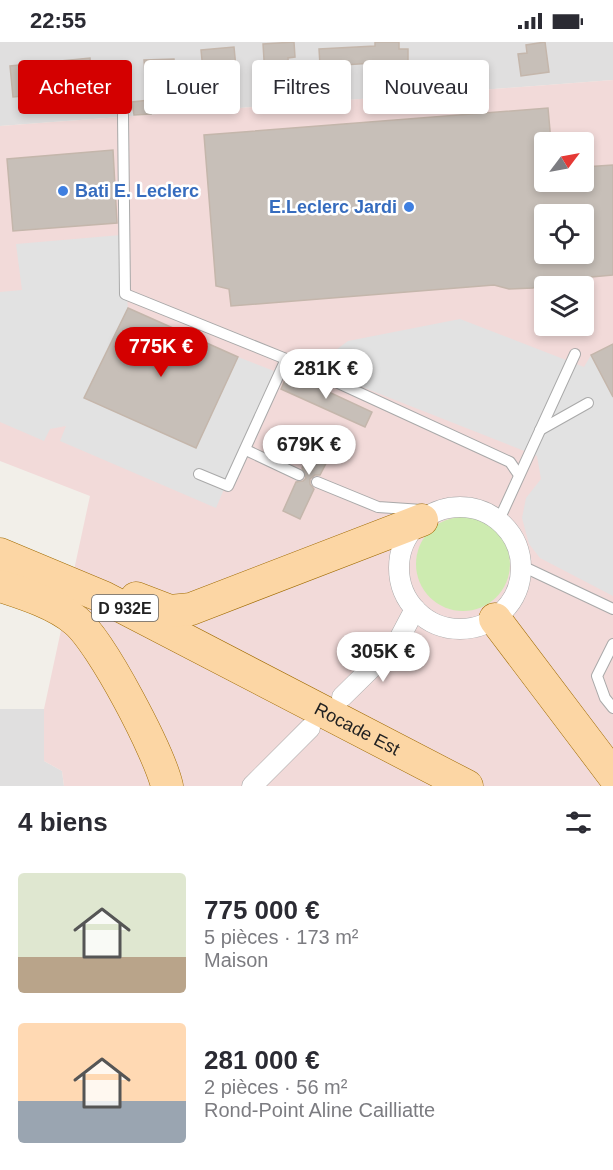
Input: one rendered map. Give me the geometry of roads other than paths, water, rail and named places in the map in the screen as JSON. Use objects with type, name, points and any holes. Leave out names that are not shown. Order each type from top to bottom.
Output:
[{"type":"main road","points":[[0,542],[155,606],[180,610],[209,603],[429,515]]},
{"type":"main road","name":"Rocade Est","points":[[0,554],[103,597],[467,786]]},
{"type":"main road","name":"Rocade Est","points":[[0,578],[245,671]]},
{"type":"main road","points":[[0,586],[61,610],[81,626],[122,689],[163,770],[167,786]]},
{"type":"main road","points":[[495,619],[613,775]]},
{"type":"street","points":[[469,507],[485,511],[499,520],[515,541],[522,566],[519,587],[510,605],[495,619],[467,629],[438,625],[415,609],[406,596],[400,580],[399,563],[406,539],[429,515],[469,507]]},
{"type":"street","points":[[342,697],[398,643],[415,609]]},
{"type":"street","points":[[398,643],[438,625]]},
{"type":"street","points":[[252,786],[310,728]]},
{"type":"lane","points":[[123,116],[125,294],[286,358],[510,462],[519,475]]},
{"type":"lane","points":[[499,520],[575,354]]},
{"type":"lane","points":[[200,474],[228,486],[286,358]]},
{"type":"lane","points":[[540,430],[588,403]]},
{"type":"lane","points":[[246,450],[299,475]]},
{"type":"lane","points":[[317,482],[378,507],[429,515]]},
{"type":"lane","points":[[522,566],[613,609]]},
{"type":"lane","points":[[613,644],[597,676],[605,698],[613,708]]},
{"type":"place","name":"Bati E. Leclerc","points":[[63,191]]},
{"type":"place","name":"E.Leclerc Jardi","points":[[409,207]]}]
